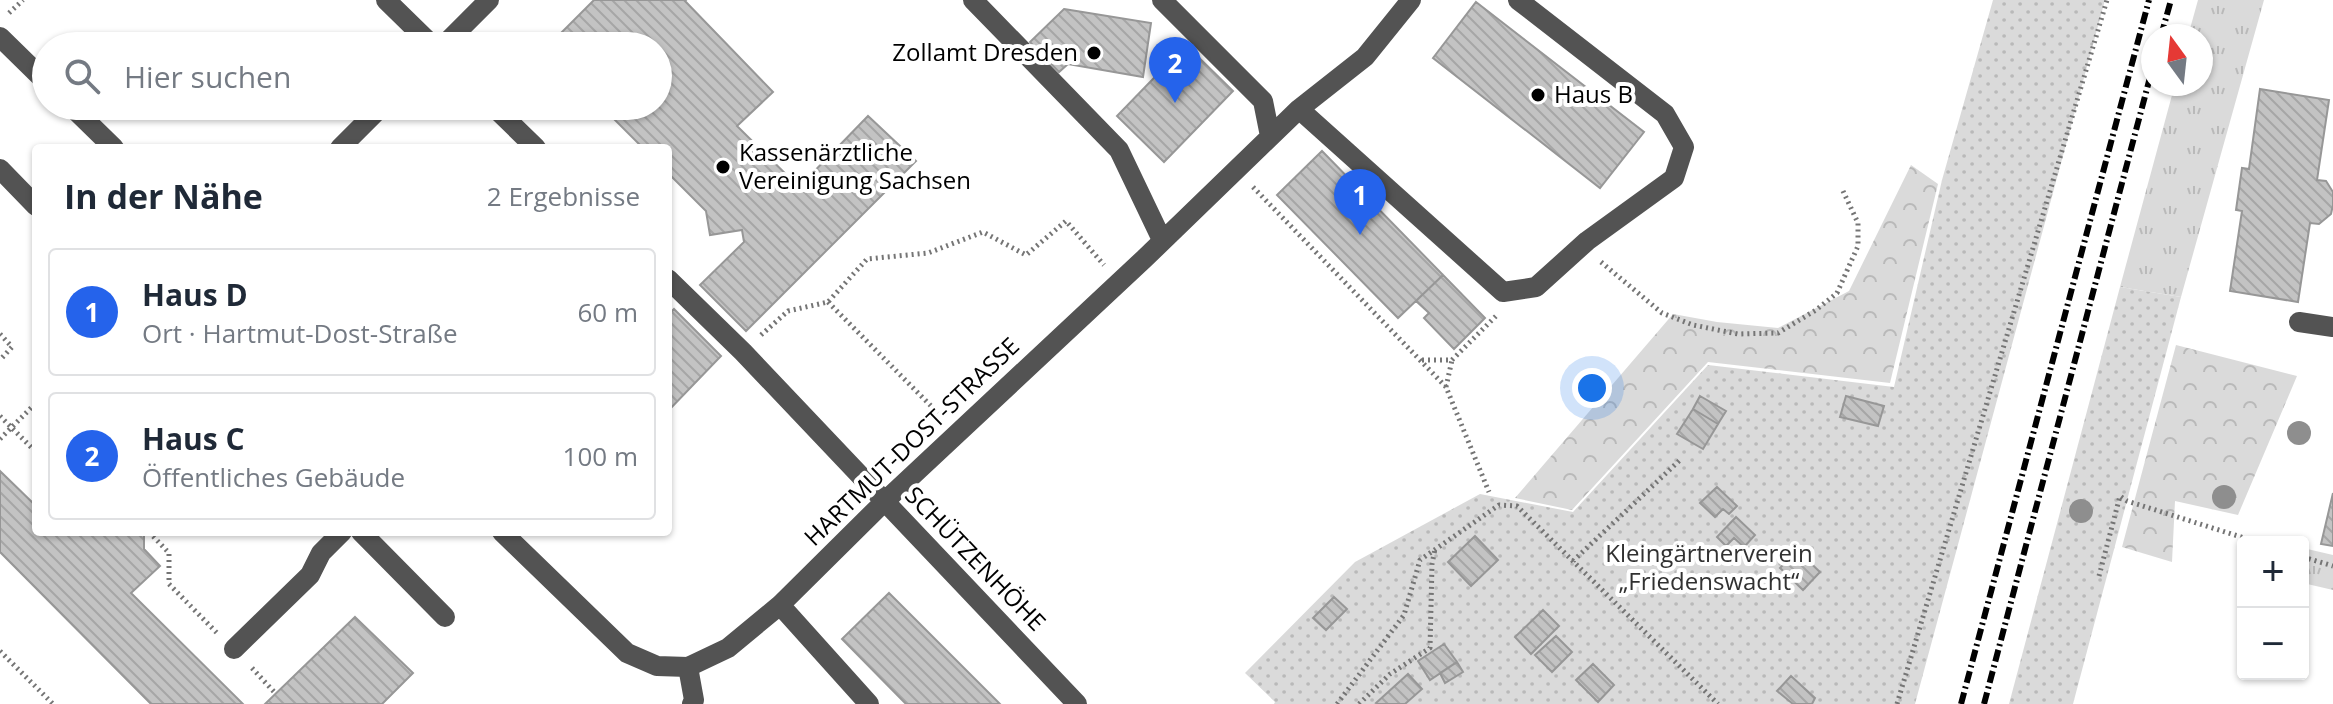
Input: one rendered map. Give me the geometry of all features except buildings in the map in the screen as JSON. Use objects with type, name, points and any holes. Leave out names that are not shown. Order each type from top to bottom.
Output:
[{"type":"street","points":[[386,0],[419,32]]},
{"type":"street","points":[[457,32],[489,0]]},
{"type":"street","points":[[973,0],[1119,150],[1162,240]]},
{"type":"street","points":[[1162,0],[1263,101],[1270,136]]},
{"type":"street","name":"HARTMUT-DOST-STRASSE","points":[[688,667],[728,648],[780,605],[884,502],[1270,136],[1365,57],[1411,0]]},
{"type":"street","points":[[1299,109],[1503,292],[1536,287],[1584,244],[1674,178],[1684,147],[1665,114],[1518,0]]},
{"type":"street","points":[[0,37],[32,68]]},
{"type":"street","points":[[85,120],[110,144]]},
{"type":"street","points":[[344,144],[368,120]]},
{"type":"street","points":[[507,120],[532,144]]},
{"type":"street","points":[[0,169],[32,202]]},
{"type":"street","name":"SCHÜTZENHÖHE","points":[[672,283],[743,352],[1077,704]]},
{"type":"street","points":[[2299,322],[2333,327]]},
{"type":"street","points":[[234,649],[310,575],[321,553],[338,536]]},
{"type":"street","points":[[365,536],[445,617]]},
{"type":"street","points":[[506,536],[627,653],[657,666],[688,667],[694,700],[692,704]]},
{"type":"street","points":[[780,605],[869,704]]},
{"type":"path","points":[[1897,704],[2107,0]]},
{"type":"path","points":[[1236,169],[1446,387],[1489,492]]},
{"type":"path","points":[[1584,244],[1662,313],[1693,325],[1738,334],[1778,333],[1837,293],[1858,246],[1858,223],[1843,191]]},
{"type":"path","points":[[743,352],[788,311],[828,302],[867,259],[928,253],[983,232],[1026,255],[1066,221],[1119,282]]},
{"type":"path","points":[[1446,387],[1452,360],[1498,313],[1503,292]]},
{"type":"path","points":[[828,302],[958,433]]},
{"type":"path","points":[[0,334],[12,347],[0,360]]},
{"type":"path","points":[[1421,360],[1452,360]]},
{"type":"path","points":[[0,439],[32,407]]},
{"type":"path","points":[[0,416],[32,448]]},
{"type":"path","points":[[1573,561],[1680,460]]},
{"type":"path","points":[[2099,576],[2120,496],[2127,501],[2238,536]]},
{"type":"path","points":[[1337,704],[1404,615],[1420,560],[1499,505],[1517,506],[1718,704]]},
{"type":"path","points":[[153,536],[169,553],[169,584],[276,694]]},
{"type":"path","points":[[1359,704],[1390,674],[1430,648],[1435,549]]},
{"type":"path","points":[[2309,559],[2333,566]]},
{"type":"path","points":[[0,651],[53,704]]},
{"type":"green space","name":"Kleingärtnerverein „Friedenswacht“","points":[[1993,0],[2105,0],[1915,704],[1274,704],[1245,673],[1355,562],[1480,494],[1573,512],[1708,365],[1894,387],[1942,180]]},
{"type":"green space","points":[[2198,0],[2264,0],[2181,297],[2120,287],[2172,96],[2213,96],[2213,24],[2191,24]]},
{"type":"green space","points":[[1911,165],[1938,184],[1890,383],[1708,362],[1572,510],[1515,498],[1673,314],[1778,328],[1849,291]]},
{"type":"green space","points":[[2120,287],[2181,297],[2073,704],[2009,704]]},
{"type":"green space","points":[[2176,345],[2297,376],[2238,515],[2175,501],[2172,562],[2122,547]]},
{"type":"green space","points":[[2309,549],[2333,555],[2333,590],[2309,584]]},
{"type":"railway","points":[[1961,704],[2149,0]]},
{"type":"railway","points":[[2164,24],[2171,0]]},
{"type":"railway","points":[[1984,704],[2145,96]]},
{"type":"place","name":"Zollamt Dresden","points":[[1094,53]]},
{"type":"place","name":"Haus B","points":[[1538,95]]},
{"type":"place","name":"Haus C","points":[[1175,103]]},
{"type":"place","name":"Kassenärztliche Vereinigung Sachsen","points":[[723,167]]},
{"type":"place","name":"Haus D","points":[[1360,235]]}]
